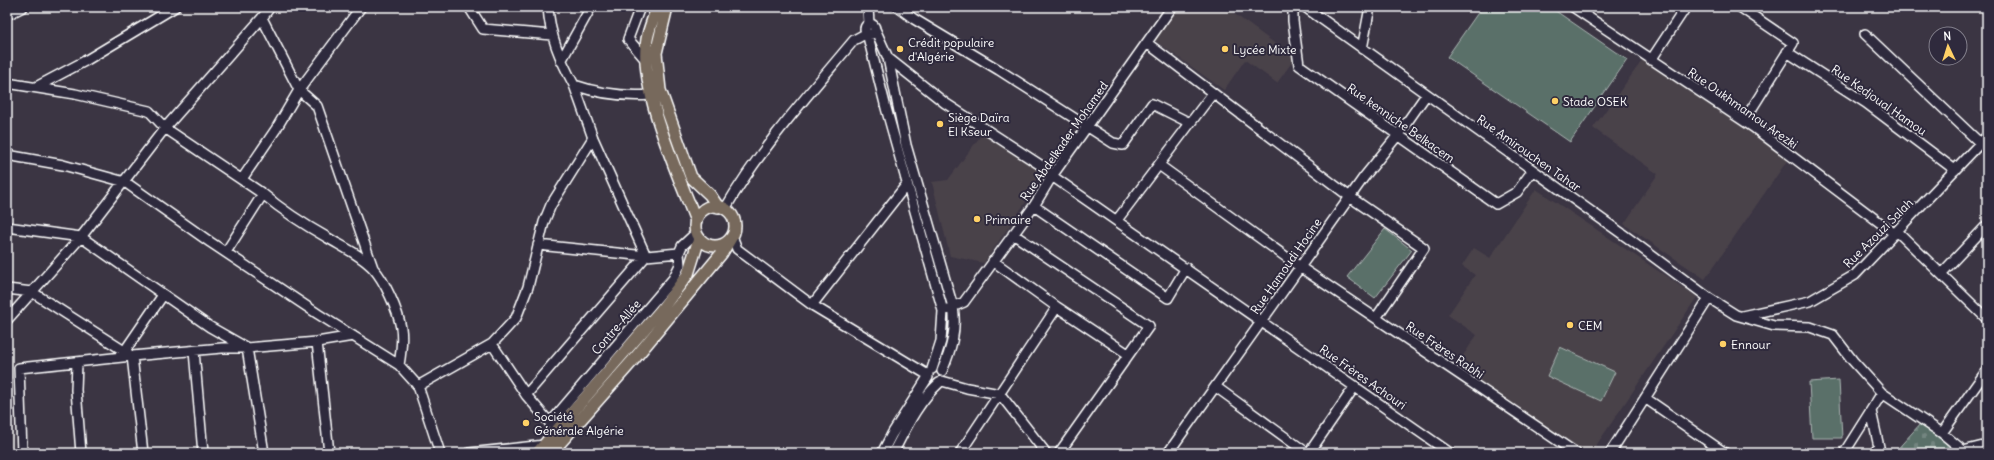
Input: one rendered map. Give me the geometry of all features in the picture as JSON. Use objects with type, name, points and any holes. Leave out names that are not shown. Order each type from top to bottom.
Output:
[{"type":"main road","points":[[544,450],[554,427],[661,310],[688,274],[698,236],[696,221],[651,95],[646,60],[647,40],[657,7]]},
{"type":"main road","points":[[544,450],[654,334],[722,253],[732,237],[735,225],[733,218],[691,177],[660,90],[656,53],[667,7]]},
{"type":"main road","points":[[696,221],[704,210],[710,207],[722,208]]},
{"type":"main road","points":[[698,236],[705,244],[715,246],[722,245],[732,237]]},
{"type":"street","points":[[7,15],[23,7]]},
{"type":"street","points":[[36,87],[85,61],[175,7]]},
{"type":"street","points":[[7,320],[81,237],[125,182],[165,128],[270,7]]},
{"type":"street","points":[[242,179],[276,129],[299,90],[361,7]]},
{"type":"street","points":[[469,7],[483,29],[552,35]]},
{"type":"street","points":[[548,7],[549,23],[561,61],[574,85],[593,138],[646,256]]},
{"type":"street","points":[[561,61],[591,7]]},
{"type":"street","points":[[640,7],[628,39],[646,60]]},
{"type":"street","points":[[868,7],[872,27],[888,58],[906,145],[953,307],[954,330],[952,342],[935,376],[929,392],[893,453]]},
{"type":"street","points":[[898,7],[914,20],[999,70],[1113,144],[1123,145],[1152,104],[1190,124]]},
{"type":"street","name":"Rue Abdelkader Mohamed","points":[[943,311],[964,302],[1034,206],[1052,176],[1088,128],[1172,7]]},
{"type":"street","name":"Rue kenniche Belkacem","points":[[1293,7],[1293,21],[1299,65],[1496,204],[1517,192],[1533,170]]},
{"type":"street","name":"Rue Amirouchen Tahar","points":[[1305,7],[1709,298],[1741,316],[1774,326],[1810,327],[1833,335],[1852,361],[1882,393],[1942,433],[1965,452]]},
{"type":"street","points":[[1362,49],[1370,7]]},
{"type":"street","name":"Rue Oukhmamou Arezki","points":[[1573,7],[1744,121],[1896,232],[1942,273],[1987,320]]},
{"type":"street","points":[[1740,7],[1793,43],[1744,121]]},
{"type":"street","points":[[1651,60],[1682,8]]},
{"type":"street","points":[[262,18],[299,90],[317,106],[373,268]]},
{"type":"street","points":[[872,27],[865,28],[943,311],[941,341],[935,376],[892,434],[882,453]]},
{"type":"street","points":[[722,208],[790,116],[854,40],[867,33]]},
{"type":"street","points":[[1865,34],[1980,143]]},
{"type":"street","points":[[1147,43],[1350,197],[1424,248],[1376,318]]},
{"type":"street","name":"Rue Kedjoual Hamou","points":[[1787,52],[1866,103],[1955,170]]},
{"type":"street","name":"Rue Frères Achouri","points":[[888,58],[945,102],[1045,168],[1052,176],[1262,320],[1450,453]]},
{"type":"street","points":[[7,83],[36,87],[150,111],[165,128],[242,179],[277,206],[353,253],[373,268],[380,276],[392,300],[402,329],[401,352],[398,365]]},
{"type":"street","points":[[574,85],[595,92],[631,97],[651,95]]},
{"type":"street","points":[[1117,220],[1213,93]]},
{"type":"street","name":"Rue Hamoudi Hocine","points":[[1168,453],[1300,266],[1426,95]]},
{"type":"street","name":"Rue Azouzi Salah","points":[[1741,316],[1810,301],[1856,275],[1987,136]]},
{"type":"street","points":[[418,386],[492,344],[516,318],[528,287],[544,222],[551,205],[593,138]]},
{"type":"street","points":[[7,155],[63,165],[125,182],[226,252],[398,365],[418,386],[440,453]]},
{"type":"street","name":"Rue Frères Rabhi","points":[[1158,165],[1300,266],[1576,453]]},
{"type":"street","points":[[812,304],[907,184]]},
{"type":"street","points":[[226,252],[263,194]]},
{"type":"street","points":[[1034,206],[1168,298],[1186,268]]},
{"type":"street","points":[[1942,273],[1987,224]]},
{"type":"street","points":[[7,227],[81,237],[210,327],[248,348]]},
{"type":"street","points":[[1013,234],[1149,326],[1059,453]]},
{"type":"street","points":[[538,245],[646,256],[679,252],[682,246],[698,236]]},
{"type":"street","points":[[732,237],[737,249],[812,304],[935,376],[967,388],[1000,394],[1046,453]]},
{"type":"street","name":"Contre-Allée","points":[[554,427],[673,279],[680,265],[679,252]]},
{"type":"street","points":[[526,395],[646,256]]},
{"type":"street","points":[[993,261],[1057,307],[1128,354]]},
{"type":"street","points":[[7,289],[32,292],[128,354]]},
{"type":"street","points":[[143,453],[128,354],[163,295]]},
{"type":"street","points":[[1610,453],[1709,298]]},
{"type":"street","points":[[960,453],[1057,307]]},
{"type":"street","points":[[22,453],[19,368],[77,363],[128,354],[194,351],[222,348],[248,348],[317,342],[353,336]]},
{"type":"street","points":[[317,342],[329,453]]},
{"type":"street","points":[[492,344],[526,395],[554,427]]},
{"type":"street","points":[[248,348],[264,453]]},
{"type":"street","points":[[194,351],[203,453]]},
{"type":"street","points":[[77,363],[76,390],[81,453]]},
{"type":"street","points":[[1942,433],[1987,370]]},
{"type":"street","points":[[1216,387],[1308,453],[1355,386]]},
{"type":"street","points":[[1844,453],[1882,393]]},
{"type":"street","points":[[1645,398],[1724,453]]},
{"type":"street","points":[[1871,411],[1879,447],[1874,453]]},
{"type":"street","points":[[1965,452],[1987,445]]},
{"type":"street","points":[[469,453],[544,450]]},
{"type":"shaded area","name":"Lycée Mixte","points":[[1178,7],[1225,7],[1295,58],[1277,83],[1245,60],[1224,90],[1154,40]]},
{"type":"shaded area","points":[[1644,58],[1789,158],[1705,279],[1624,224],[1658,174],[1593,128]]},
{"type":"shaded area","name":"Primaire","points":[[982,134],[1045,174],[984,263],[950,256],[932,182],[948,180]]},
{"type":"shaded area","name":"CEM","points":[[1536,189],[1697,297],[1591,453],[1586,453],[1456,366],[1477,335],[1448,315],[1475,275],[1462,266],[1474,248],[1490,258]]},
{"type":"green space","name":"Stade OSEK","points":[[1482,7],[1550,7],[1627,60],[1570,142],[1447,57]]},
{"type":"green space","points":[[1385,229],[1412,250],[1375,298],[1347,277]]},
{"type":"green space","points":[[1560,347],[1615,372],[1601,401],[1547,376]]},
{"type":"green space","points":[[1839,380],[1842,438],[1812,438],[1809,382]]},
{"type":"green space","points":[[1921,423],[1957,453],[1894,453]]},
{"type":"place","name":"Crédit populaire d'Algérie","points":[[900,49]]},
{"type":"place","name":"Lycée Mixte","points":[[1225,49]]},
{"type":"place","name":"Stade OSEK","points":[[1555,101]]},
{"type":"place","name":"Siège Daïra El Kseur","points":[[940,124]]},
{"type":"place","name":"Primaire","points":[[977,219]]},
{"type":"place","name":"CEM","points":[[1570,325]]},
{"type":"place","name":"Ennour","points":[[1723,344]]},
{"type":"place","name":"Société Générale Algérie","points":[[526,423]]}]
